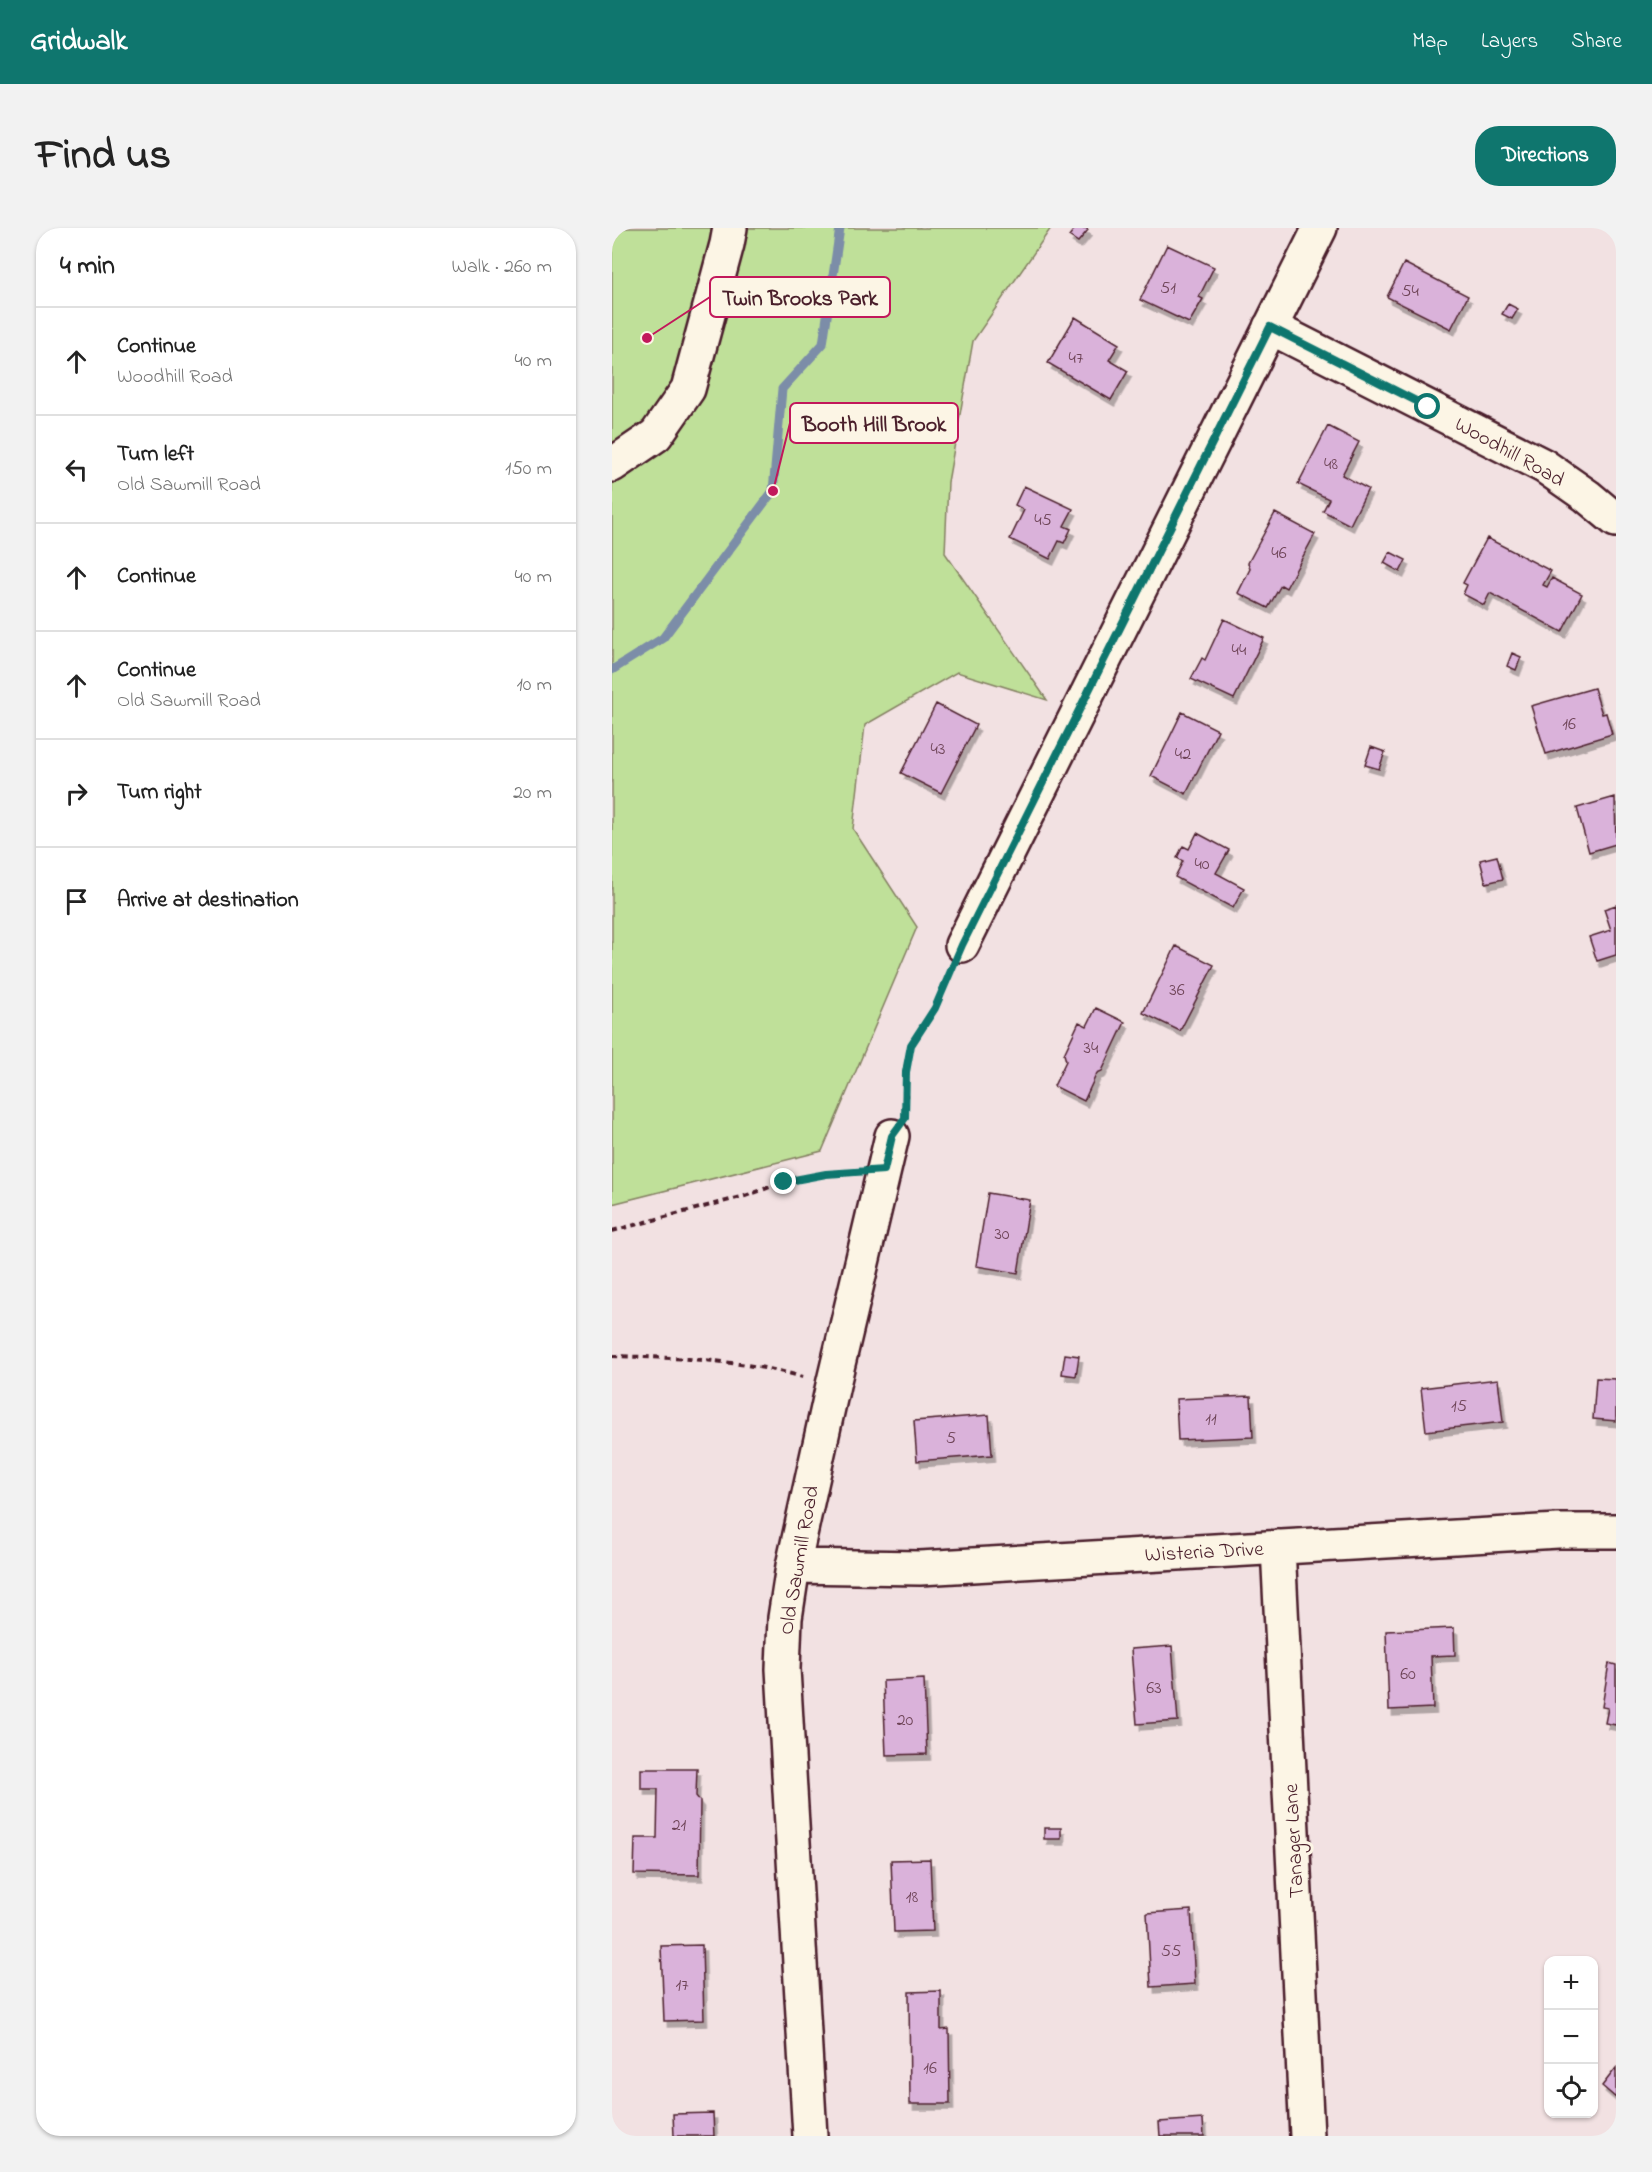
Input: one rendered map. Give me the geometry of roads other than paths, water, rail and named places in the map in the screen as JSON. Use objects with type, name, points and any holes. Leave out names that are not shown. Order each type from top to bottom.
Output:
[{"type":"street","points":[[612,465],[656,435],[688,388],[728,244],[730,228]]},
{"type":"street","points":[[962,945],[1320,228]]},
{"type":"street","name":"Woodhill Road","points":[[1270,327],[1544,466],[1587,496],[1616,520]]},
{"type":"street","name":"Old Sawmill Road","points":[[810,2136],[783,1669],[785,1618],[792,1566],[892,1136]]},
{"type":"street","name":"Wisteria Drive","points":[[792,1566],[920,1568],[1558,1531],[1616,1530]]},
{"type":"street","name":"Tanager Lane","points":[[1278,1547],[1307,2136]]},
{"type":"waterway","points":[[612,670],[663,638],[773,491],[782,389],[823,344],[840,228]]},
{"type":"place","name":"Twin Brooks Park","points":[[647,338]]},
{"type":"place","name":"Booth Hill Brook","points":[[773,491]]}]
